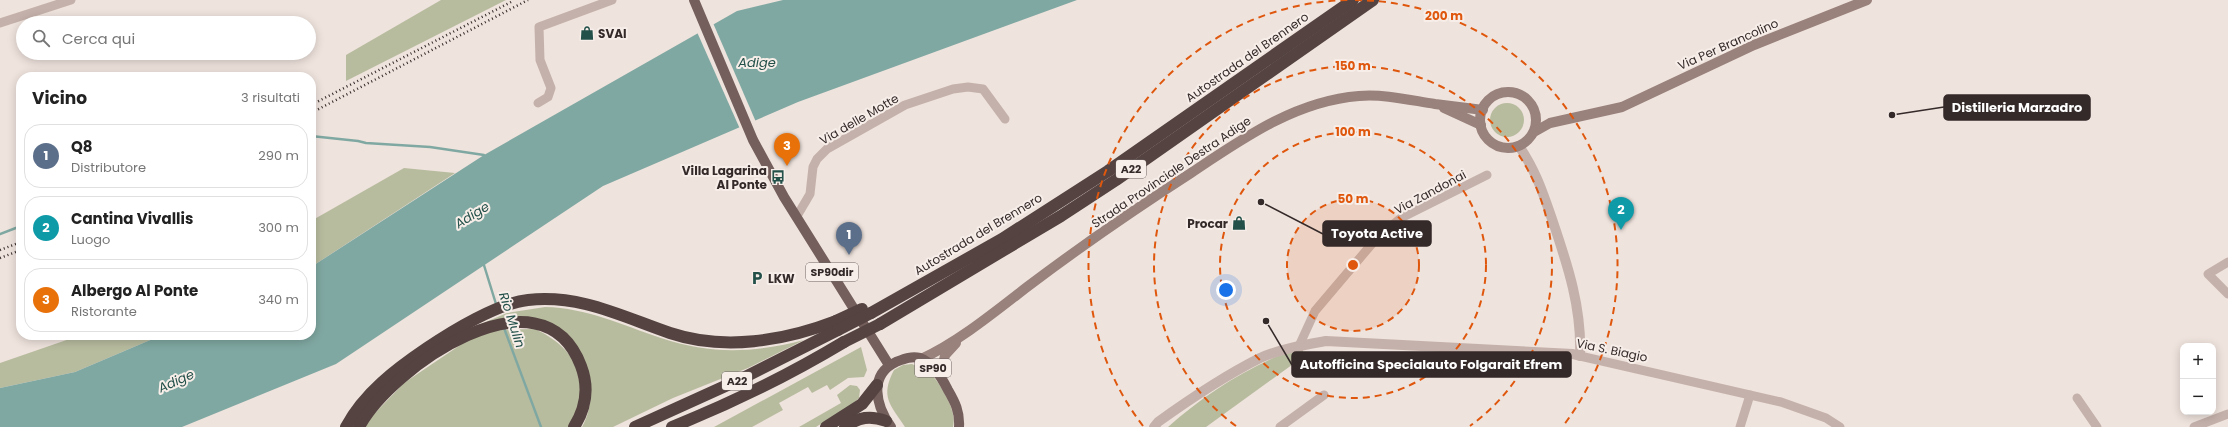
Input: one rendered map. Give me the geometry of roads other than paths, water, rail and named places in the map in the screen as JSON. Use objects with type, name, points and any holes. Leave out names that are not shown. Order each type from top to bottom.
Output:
[{"type":"highway","name":"Autostrada del Brennero","points":[[635,427],[744,378],[837,326],[1002,239],[1108,171],[1353,0]]},
{"type":"highway","name":"A22","points":[[672,427],[729,404],[797,370],[844,342],[880,324],[1080,204],[1372,0]]},
{"type":"highway","points":[[359,427],[374,404],[418,366],[506,306],[526,300],[559,299],[586,303],[672,334],[714,342],[747,342],[780,338],[837,326]]},
{"type":"highway","points":[[346,427],[367,396],[389,377],[444,337],[487,320],[535,324],[548,328],[563,338],[579,359],[584,372],[586,394],[584,404],[574,427]]},
{"type":"highway","points":[[826,427],[862,404],[877,385]]},
{"type":"highway","points":[[684,427],[729,404]]},
{"type":"highway","points":[[845,427],[859,418],[867,417],[889,424]]},
{"type":"main road","name":"Via Per Brancolino","points":[[1601,112],[1622,107],[1754,45],[1867,0]]},
{"type":"main road","name":"SP90dir","points":[[696,4],[752,140],[889,365]]},
{"type":"main road","points":[[1512,93],[1528,101],[1536,116],[1534,132],[1530,138],[1519,146],[1502,148],[1495,145],[1484,133],[1481,125],[1483,110],[1494,96],[1512,93]]},
{"type":"main road","name":"Strada Provinciale Destra Adige","points":[[921,359],[969,331],[1052,269],[1165,189],[1254,132],[1278,120],[1326,101],[1358,96],[1386,95],[1435,104],[1483,110]]},
{"type":"main road","name":"Strada Provinciale Destra Adige","points":[[1435,104],[1481,125]]},
{"type":"main road","points":[[1536,116],[1544,118],[1601,112]]},
{"type":"main road","points":[[1534,132],[1550,123],[1601,112]]},
{"type":"main road","name":"Strada Provinciale Destra Adige","points":[[941,376],[945,354],[969,331]]},
{"type":"main road","name":"SP90","points":[[889,365],[906,358],[921,359],[941,376],[959,412],[959,427]]},
{"type":"main road","points":[[889,365],[878,378],[877,385],[879,405],[889,424]]},
{"type":"street","points":[[22,16],[72,0]]},
{"type":"street","points":[[538,103],[548,97],[551,88],[540,60],[539,27],[612,0]]},
{"type":"street","points":[[0,23],[16,18]]},
{"type":"street","name":"Via delle Motte","points":[[797,216],[810,194],[813,167],[822,152],[895,110],[953,89],[968,87],[983,89],[1005,120]]},
{"type":"street","points":[[1519,146],[1533,166],[1572,277],[1581,339],[1580,356]]},
{"type":"street","name":"Via Zandonai","points":[[1299,346],[1315,311],[1376,239],[1401,218],[1488,176]]},
{"type":"street","points":[[2228,262],[2208,274],[2228,294]]},
{"type":"street","name":"Via S. Biagio","points":[[1154,427],[1158,422],[1196,394],[1254,361],[1299,346],[1326,341],[1573,354],[1781,402],[1826,418],[1840,427]]},
{"type":"street","points":[[1280,427],[1324,395]]},
{"type":"street","points":[[1740,427],[1750,395]]},
{"type":"street","points":[[2077,398],[2097,427]]},
{"type":"street","points":[[2194,427],[2228,414]]},
{"type":"water","name":"Adige","points":[[783,0],[1077,0],[798,102],[603,186],[336,364],[182,427],[0,427],[0,388],[75,372],[150,340],[316,340],[316,264],[484,155],[737,11]]},
{"type":"waterway","points":[[316,137],[366,143],[430,147],[484,155]]},
{"type":"waterway","points":[[0,234],[16,228]]},
{"type":"waterway","name":"Rio Mulin","points":[[483,262],[496,304]]},
{"type":"waterway","name":"Rio Mulin","points":[[504,328],[541,427]]},
{"type":"railway","points":[[316,110],[528,0]]},
{"type":"railway","points":[[316,102],[513,1]]},
{"type":"railway","points":[[0,250],[16,244]]},
{"type":"railway","points":[[0,258],[16,252]]},
{"type":"place","name":"SVAI","points":[[587,33]]},
{"type":"place","name":"Distilleria Marzadro","points":[[1892,115]]},
{"type":"place","name":"Albergo Al Ponte","points":[[787,166]]},
{"type":"place","name":"Villa Lagarina Al Ponte","points":[[778,177]]},
{"type":"place","name":"Toyota Active","points":[[1261,202]]},
{"type":"place","name":"Procar","points":[[1239,223]]},
{"type":"place","name":"Cantina Vivallis","points":[[1621,230]]},
{"type":"place","name":"Q8","points":[[849,255]]},
{"type":"place","name":"LKW","points":[[757,278]]},
{"type":"place","name":"Autofficina Specialauto Folgarait Efrem","points":[[1266,321]]}]
